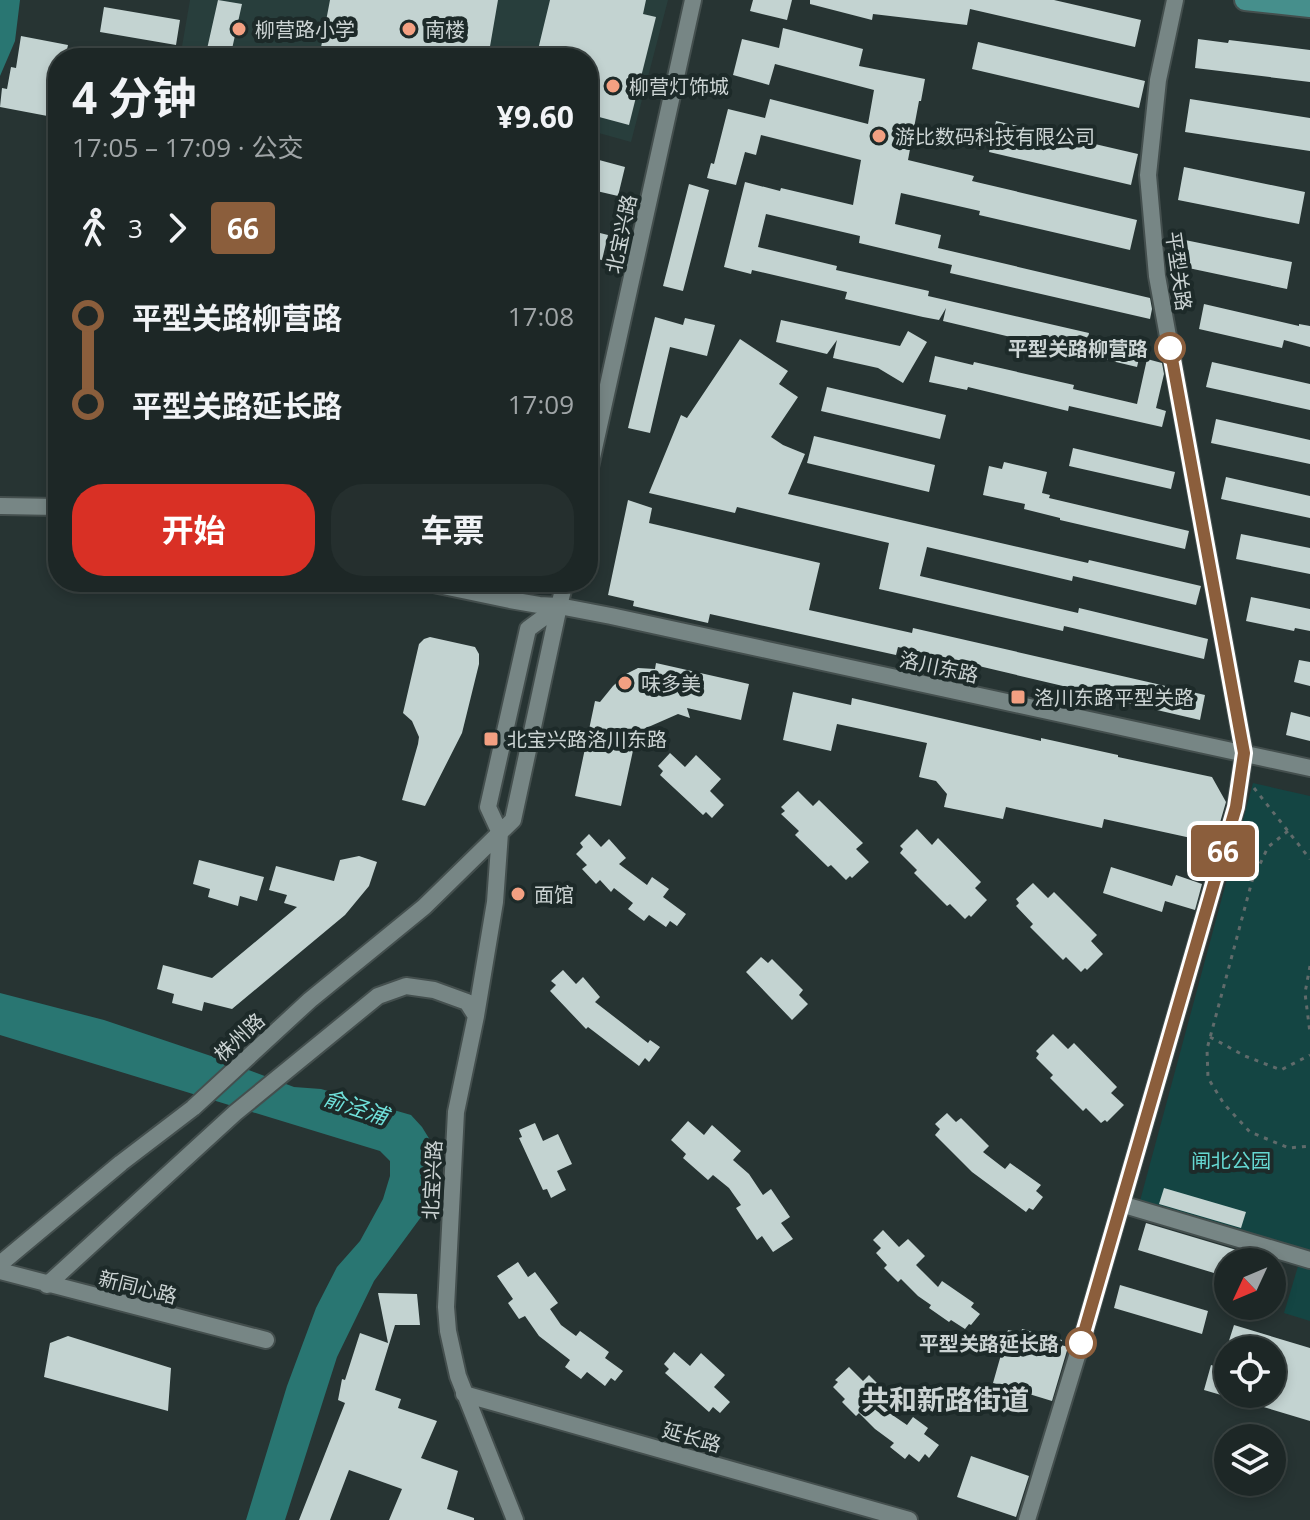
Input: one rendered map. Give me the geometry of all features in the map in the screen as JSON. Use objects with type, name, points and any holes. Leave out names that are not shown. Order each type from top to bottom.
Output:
[{"type":"main road","points":[[1245,0],[1310,7]]},
{"type":"street","name":"北宝兴路","points":[[598,431],[693,0]]},
{"type":"street","name":"平型关路","points":[[1027,1520],[1236,807],[1244,753],[1157,276],[1149,189],[1158,80],[1175,0]]},
{"type":"street","points":[[1,506],[48,507]]},
{"type":"street","name":"洛川东路","points":[[472,592],[559,606],[1310,768]]},
{"type":"street","name":"北宝兴路","points":[[500,833],[513,820],[562,592]]},
{"type":"street","name":"北宝兴路","points":[[515,1520],[455,1365],[448,1331],[446,1285],[456,1112],[495,902],[500,833],[488,807],[528,629],[559,606]]},
{"type":"street","name":"株州路","points":[[0,1264],[121,1163],[193,1108],[310,1000],[424,907],[500,833]]},
{"type":"street","points":[[47,1285],[235,1113],[378,996],[406,986],[434,990],[467,1002],[476,1016]]},
{"type":"street","points":[[1121,1204],[1310,1260]]},
{"type":"street","name":"新同心路","points":[[0,1271],[266,1340]]},
{"type":"street","name":"延长路","points":[[464,1394],[909,1520]]},
{"type":"path","points":[[1241,773],[1310,859]]},
{"type":"path","points":[[1288,831],[1268,847],[1252,881],[1207,1049],[1208,1078],[1224,1104],[1250,1132],[1289,1148],[1310,1146]]},
{"type":"path","points":[[1310,966],[1305,993],[1310,1033]]},
{"type":"path","points":[[1210,1037],[1245,1056],[1281,1070],[1310,1055]]},
{"type":"shaded area","points":[[190,0],[668,0],[631,142],[598,133],[598,48],[182,48]]},
{"type":"green space","name":"闸北公园","points":[[1253,783],[1310,796],[1310,1321],[1286,1314],[1299,1263],[1286,1259],[1286,1248],[1251,1248],[1137,1212]]},
{"type":"water","points":[[0,0],[20,0],[15,41],[0,76]]},
{"type":"water","name":"俞泾浦","points":[[0,993],[104,1020],[294,1087],[321,1089],[411,1115],[430,1140],[433,1190],[424,1213],[374,1281],[337,1357],[285,1520],[246,1520],[287,1386],[316,1308],[337,1267],[360,1241],[383,1199],[390,1176],[390,1161],[380,1151],[0,1035]]},
{"type":"building","points":[[218,0],[242,4],[232,48],[207,48]]},
{"type":"building","name":"南楼","points":[[330,0],[498,0],[490,48],[321,48]]},
{"type":"building","name":"柳营灯饰城","points":[[550,0],[646,0],[643,14],[656,17],[629,125],[598,117],[598,48],[538,48]]},
{"type":"building","points":[[753,0],[792,0],[787,20],[750,11]]},
{"type":"building","points":[[810,0],[1054,0],[1141,20],[1135,47],[970,9],[967,25],[873,14],[872,20],[810,4]]},
{"type":"building","points":[[104,7],[180,20],[176,45],[100,32]]},
{"type":"building","points":[[783,28],[863,49],[859,66],[925,79],[908,160],[974,176],[972,181],[1137,220],[1130,250],[979,215],[980,211],[901,193],[895,224],[941,235],[938,248],[1150,298],[1152,309],[1150,319],[950,273],[952,265],[859,243],[860,236],[766,214],[758,247],[837,266],[836,270],[929,291],[928,296],[1089,333],[1088,338],[1141,350],[1137,367],[943,321],[946,308],[939,320],[845,299],[847,292],[752,270],[751,274],[724,267],[745,182],[853,205],[861,160],[761,135],[756,155],[745,152],[736,185],[707,178],[711,163],[714,164],[728,109],[765,118],[770,99],[868,124],[874,90],[775,64],[769,85],[733,75],[742,39],[779,48]]},
{"type":"building","points":[[21,36],[68,45],[67,48],[48,48],[48,116],[0,107],[2,88],[7,89],[11,67],[16,68]]},
{"type":"building","points":[[1198,39],[1310,50],[1310,82],[1195,68]]},
{"type":"building","points":[[978,42],[1145,81],[1139,108],[972,69]]},
{"type":"building","points":[[1190,99],[1310,118],[1310,151],[1185,132]]},
{"type":"building","points":[[996,121],[1138,154],[1131,185],[989,152]]},
{"type":"building","points":[[598,160],[625,167],[618,196],[598,191]]},
{"type":"building","points":[[1184,167],[1305,192],[1299,224],[1178,200]]},
{"type":"building","points":[[689,184],[709,190],[683,291],[663,286]]},
{"type":"building","points":[[598,232],[608,235],[602,260],[598,259]]},
{"type":"building","points":[[1185,240],[1292,262],[1287,289],[1179,266]]},
{"type":"building","points":[[1204,304],[1310,326],[1310,347],[1284,340],[1282,348],[1199,329]]},
{"type":"building","points":[[655,317],[683,325],[685,318],[715,325],[707,356],[670,347],[650,433],[628,428]]},
{"type":"building","points":[[781,320],[900,346],[908,331],[927,342],[903,383],[878,368],[833,358],[837,340],[827,354],[776,342]]},
{"type":"building","points":[[740,339],[788,371],[779,384],[798,397],[771,437],[805,454],[788,494],[1201,586],[1196,605],[1073,576],[1072,581],[927,547],[920,576],[1078,613],[1079,608],[1208,639],[1204,659],[1064,626],[1063,631],[879,589],[889,543],[737,507],[735,513],[649,493],[681,415],[687,418]]},
{"type":"building","points":[[935,356],[1074,385],[1073,389],[1137,404],[1147,359],[1162,363],[1164,374],[1156,408],[1166,411],[1162,427],[1069,406],[1068,411],[968,387],[967,390],[929,382]]},
{"type":"building","points":[[1212,362],[1310,384],[1310,410],[1206,387]]},
{"type":"building","points":[[827,387],[946,415],[940,439],[821,411]]},
{"type":"building","points":[[1216,419],[1310,440],[1310,464],[1211,443]]},
{"type":"building","points":[[814,436],[935,465],[929,492],[807,463]]},
{"type":"building","points":[[1073,448],[1175,472],[1171,489],[1069,466]]},
{"type":"building","points":[[1004,462],[1047,472],[1042,493],[1050,495],[1049,498],[1189,531],[1185,549],[1060,520],[1024,509],[1025,504],[983,495],[989,466],[1002,469]]},
{"type":"building","points":[[1226,477],[1310,496],[1310,518],[1221,499]]},
{"type":"building","points":[[628,500],[652,508],[649,523],[820,563],[809,610],[912,633],[913,628],[1205,695],[1200,720],[898,647],[896,655],[710,614],[708,623],[633,606],[634,601],[608,595]]},
{"type":"building","points":[[1241,534],[1310,548],[1310,574],[1236,559]]},
{"type":"building","points":[[1251,597],[1310,609],[1310,631],[1295,628],[1294,631],[1246,621]]},
{"type":"building","points":[[430,637],[475,647],[479,664],[462,733],[425,806],[402,800],[419,737],[412,721],[403,713],[419,644]]},
{"type":"building","points":[[1299,660],[1310,662],[1310,686],[1294,682]]},
{"type":"building","points":[[656,663],[749,684],[741,720],[687,708],[690,718],[678,714],[637,732],[621,806],[575,796],[595,701],[600,702],[626,674],[638,668],[655,669]]},
{"type":"building","points":[[793,692],[851,705],[852,698],[1212,777],[1226,802],[1214,843],[1104,819],[1102,828],[1006,807],[1003,819],[944,807],[947,794],[936,781],[919,777],[927,743],[837,724],[831,751],[783,740]]},
{"type":"building","points":[[1291,712],[1310,717],[1310,741],[1286,735]]},
{"type":"building","points":[[670,753],[685,767],[696,755],[721,779],[710,791],[724,805],[712,818],[706,812],[703,815],[660,775],[663,771],[658,766]]},
{"type":"building","points":[[798,791],[813,806],[819,800],[863,843],[856,849],[869,862],[852,878],[850,876],[846,880],[831,865],[828,867],[795,835],[799,831],[781,814],[785,811],[781,807]]},
{"type":"building","points":[[917,829],[932,845],[938,838],[981,882],[975,888],[987,900],[971,917],[969,915],[965,919],[950,904],[947,906],[914,873],[917,870],[900,853],[903,849],[900,846]]},
{"type":"building","points":[[589,834],[601,847],[609,839],[626,858],[619,864],[647,885],[652,877],[669,889],[663,897],[686,914],[677,926],[670,921],[666,927],[649,915],[644,921],[628,909],[633,903],[614,888],[611,892],[600,880],[596,884],[582,869],[587,865],[576,854],[583,847],[580,843]]},
{"type":"building","points":[[359,856],[377,862],[369,886],[345,915],[232,1009],[204,1002],[202,1011],[172,1003],[174,994],[157,989],[163,965],[212,978],[297,907],[284,903],[287,895],[269,890],[276,866],[334,881],[340,860]]},
{"type":"building","points":[[199,860],[264,877],[257,901],[240,896],[238,906],[208,897],[210,889],[193,884]]},
{"type":"building","points":[[1111,867],[1172,886],[1176,875],[1202,884],[1195,910],[1165,901],[1162,912],[1103,893]]},
{"type":"building","points":[[1033,883],[1048,898],[1054,892],[1097,935],[1091,941],[1103,954],[1087,970],[1085,968],[1081,972],[1066,957],[1063,960],[1030,927],[1033,924],[1016,906],[1019,903],[1016,899]]},
{"type":"building","points":[[761,957],[768,963],[772,959],[803,990],[799,995],[808,1004],[792,1020],[746,972]]},
{"type":"building","points":[[563,970],[576,984],[583,977],[600,997],[595,1002],[648,1043],[650,1040],[660,1047],[649,1062],[645,1058],[639,1066],[588,1027],[586,1029],[550,991],[556,985],[551,981]]},
{"type":"building","points":[[1053,1034],[1068,1049],[1074,1043],[1117,1087],[1111,1093],[1124,1105],[1107,1122],[1101,1123],[1086,1108],[1083,1111],[1050,1078],[1053,1075],[1036,1058],[1039,1054],[1036,1051]]},
{"type":"building","points":[[947,1113],[956,1122],[961,1118],[989,1146],[983,1152],[1005,1169],[1010,1163],[1041,1185],[1036,1191],[1043,1197],[1033,1210],[1029,1208],[1026,1212],[972,1172],[935,1135],[940,1129],[935,1124]]},
{"type":"building","points":[[688,1121],[704,1135],[712,1125],[741,1151],[733,1160],[749,1174],[763,1195],[771,1189],[790,1217],[781,1223],[793,1239],[773,1252],[762,1236],[757,1240],[736,1208],[741,1205],[729,1188],[713,1175],[708,1180],[683,1158],[686,1154],[671,1140]]},
{"type":"building","points":[[535,1123],[543,1141],[558,1134],[572,1164],[557,1171],[566,1190],[551,1198],[547,1189],[543,1190],[519,1138],[522,1137],[519,1130]]},
{"type":"building","points":[[1164,1188],[1246,1212],[1241,1228],[1159,1204]]},
{"type":"building","points":[[1146,1223],[1230,1248],[1214,1248],[1214,1273],[1138,1250]]},
{"type":"building","points":[[883,1230],[899,1247],[908,1239],[925,1256],[916,1265],[938,1287],[942,1281],[974,1303],[971,1307],[980,1314],[971,1325],[965,1329],[951,1320],[949,1322],[929,1308],[931,1305],[901,1279],[898,1282],[884,1268],[887,1265],[876,1253],[881,1248],[873,1240]]},
{"type":"building","points":[[518,1262],[528,1277],[535,1272],[558,1303],[550,1309],[561,1325],[576,1336],[580,1331],[609,1352],[605,1358],[623,1371],[615,1381],[611,1378],[605,1386],[587,1372],[581,1379],[565,1367],[570,1360],[539,1336],[525,1316],[519,1319],[508,1303],[513,1299],[497,1276]]},
{"type":"building","points":[[1120,1285],[1208,1311],[1202,1334],[1114,1308]]},
{"type":"building","points":[[378,1293],[417,1294],[420,1325],[395,1325],[375,1390],[401,1399],[398,1408],[437,1421],[421,1458],[458,1471],[447,1509],[474,1520],[389,1520],[402,1489],[349,1470],[330,1520],[299,1520],[345,1403],[338,1400],[342,1379],[345,1380],[360,1333],[388,1343]]},
{"type":"building","points":[[1234,1325],[1270,1336],[1230,1336]]},
{"type":"building","points":[[1022,1329],[1062,1340],[1061,1345],[1068,1347],[1052,1401],[993,1383],[1008,1330],[1021,1333]]},
{"type":"building","points":[[68,1336],[171,1368],[168,1411],[44,1377],[50,1343]]},
{"type":"building","points":[[1286,1341],[1310,1348],[1310,1421],[1267,1408],[1286,1408]]},
{"type":"building","points":[[674,1352],[690,1366],[701,1353],[725,1375],[714,1387],[730,1402],[720,1413],[713,1407],[709,1412],[665,1373],[669,1369],[664,1364]]},
{"type":"building","points":[[1211,1365],[1214,1366],[1214,1393],[1204,1390]]},
{"type":"building","points":[[849,1367],[863,1381],[869,1375],[883,1389],[877,1396],[888,1407],[885,1410],[907,1425],[913,1417],[928,1428],[924,1434],[939,1445],[929,1458],[925,1454],[919,1462],[909,1454],[905,1459],[890,1447],[894,1443],[842,1402],[845,1399],[833,1387],[838,1382],[835,1380]]},
{"type":"building","points":[[971,1456],[1029,1476],[1016,1517],[957,1497]]},
{"type":"bus line","name":"66","points":[[1081,1343],[1236,807],[1244,753],[1170,348]]},
{"type":"place","name":"柳营路小学","points":[[239,29]]},
{"type":"place","name":"南楼","points":[[409,29]]},
{"type":"place","name":"柳营灯饰城","points":[[613,86]]},
{"type":"place","name":"游比数码科技有限公司","points":[[879,136]]},
{"type":"place","name":"平型关路柳营路","points":[[1170,348]]},
{"type":"place","name":"味多美","points":[[625,683]]},
{"type":"place","name":"洛川东路平型关路","points":[[1018,697]]},
{"type":"place","name":"北宝兴路洛川东路","points":[[491,739]]},
{"type":"place","name":"面馆","points":[[518,894]]},
{"type":"place","name":"平型关路延长路","points":[[1081,1343]]},
{"type":"district","name":"共和新路街道","points":[[945,1399]]}]
